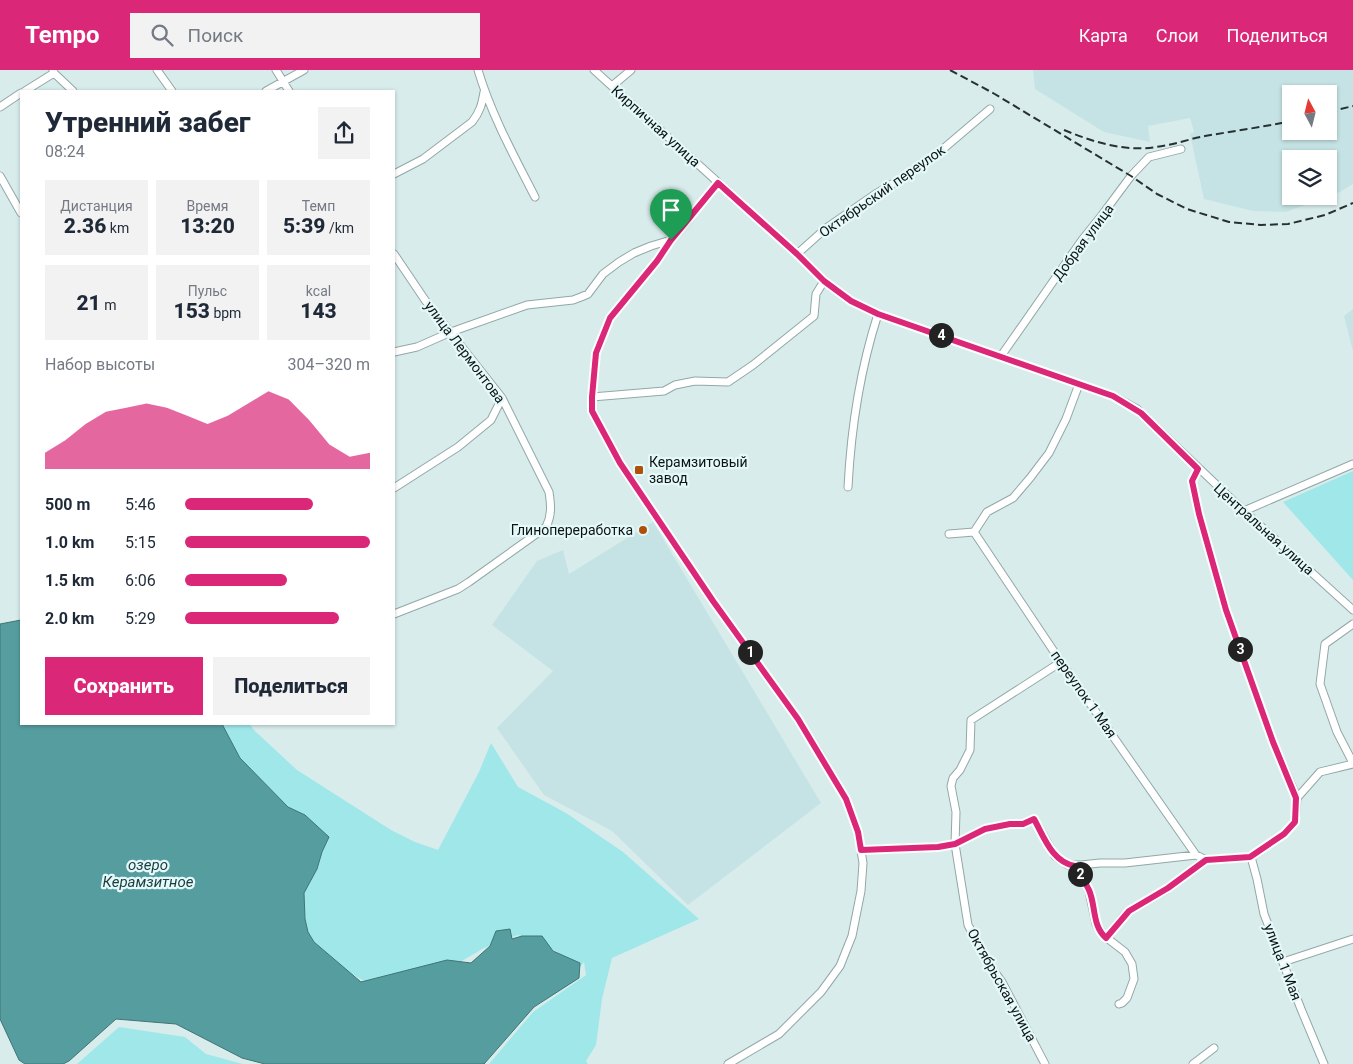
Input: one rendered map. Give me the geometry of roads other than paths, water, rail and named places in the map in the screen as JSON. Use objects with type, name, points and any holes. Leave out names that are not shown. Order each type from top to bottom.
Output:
[{"type":"street","points":[[157,70],[171,90]]},
{"type":"street","points":[[276,70],[289,90]]},
{"type":"street","points":[[268,90],[304,70]]},
{"type":"street","points":[[478,70],[484,91],[535,197]]},
{"type":"street","name":"Кирпичная улица","points":[[594,70],[718,183]]},
{"type":"street","points":[[612,86],[631,70]]},
{"type":"street","points":[[26,90],[54,71],[72,90]]},
{"type":"street","points":[[395,173],[423,159],[472,122],[481,107],[484,91]]},
{"type":"street","points":[[0,107],[20,95]]},
{"type":"street","name":"Октябрьский переулок","points":[[797,254],[825,229],[877,193],[912,172],[943,149],[990,109]]},
{"type":"street","name":"Добрая улица","points":[[1001,356],[1082,240],[1131,176],[1149,157],[1181,149]]},
{"type":"street","points":[[0,176],[20,211]]},
{"type":"street","points":[[718,183],[610,318],[596,353],[592,411],[620,463],[713,601],[798,719],[846,799],[858,832],[863,863],[852,936],[840,966],[821,992],[779,1034],[728,1064]]},
{"type":"street","name":"Центральная улица","points":[[718,183],[824,281],[851,301],[878,314],[1113,396],[1136,409],[1198,469],[1353,610]]},
{"type":"street","points":[[395,352],[417,347],[451,332],[527,305],[568,301],[581,297],[588,294],[603,274],[618,262],[651,246],[671,240]]},
{"type":"street","name":"улица Лермонтова","points":[[395,255],[425,300],[502,398],[549,492],[552,507],[546,527],[469,582],[458,589],[395,614]]},
{"type":"street","points":[[592,397],[664,391],[675,385],[695,382],[728,382],[753,366],[814,316],[816,294],[824,281]]},
{"type":"street","points":[[848,488],[850,452],[859,390],[878,314]]},
{"type":"street","points":[[949,534],[974,532],[987,512],[1013,498],[1049,453],[1066,419],[1079,384]]},
{"type":"street","points":[[395,487],[458,447],[478,431],[491,420],[502,398]]},
{"type":"street","points":[[1244,511],[1353,464]]},
{"type":"street","points":[[861,850],[938,847],[955,844],[985,829],[1010,824],[1023,824],[1034,819],[1056,856],[1062,862],[1075,866],[1125,863],[1196,855],[1206,860],[1250,857],[1284,834],[1295,822],[1296,798],[1273,742],[1226,610],[1199,514],[1192,481],[1198,469]]},
{"type":"street","name":"переулок 1 Мая","points":[[974,532],[1061,662],[1196,855]]},
{"type":"street","points":[[1296,798],[1320,772],[1353,763],[1337,732],[1320,684],[1325,644],[1353,624]]},
{"type":"street","name":"Октябрьская улица","points":[[1045,1064],[1002,982],[991,967],[968,926],[955,844],[956,812],[951,786],[953,778],[960,770],[970,750],[971,720],[1061,662]]},
{"type":"street","name":"улица 1 Мая","points":[[1250,857],[1257,878],[1264,914],[1324,1064]]},
{"type":"street","points":[[1106,938],[1129,911],[1168,888],[1206,860]]},
{"type":"street","points":[[1075,866],[1089,891],[1096,924],[1106,938],[1125,952],[1132,964],[1134,979],[1127,998],[1119,1004]]},
{"type":"street","points":[[1283,962],[1353,939]]},
{"type":"street","points":[[1193,1064],[1214,1048]]},
{"type":"water","name":"озеро Керамзитное","points":[[20,620],[20,725],[223,725],[240,758],[288,807],[305,815],[329,837],[317,869],[304,893],[305,919],[308,932],[314,942],[361,982],[447,960],[471,963],[490,946],[496,931],[510,929],[512,939],[522,936],[542,936],[553,951],[580,963],[579,978],[534,1007],[484,1064],[265,1064],[242,1058],[176,1024],[116,1019],[69,1061],[63,1064],[25,1064],[19,1060],[0,1019],[0,624]]},
{"type":"railway","points":[[950,70],[993,93],[1131,176],[1157,194],[1187,209],[1229,222],[1261,225],[1288,224],[1325,215],[1353,203]]},
{"type":"railway","points":[[1338,110],[1353,106]]},
{"type":"railway","points":[[1064,130],[1109,145],[1144,148],[1282,123]]},
{"type":"place","name":"Керамзитовый завод","points":[[639,470]]},
{"type":"place","name":"Глинопереработка","points":[[643,530]]}]
